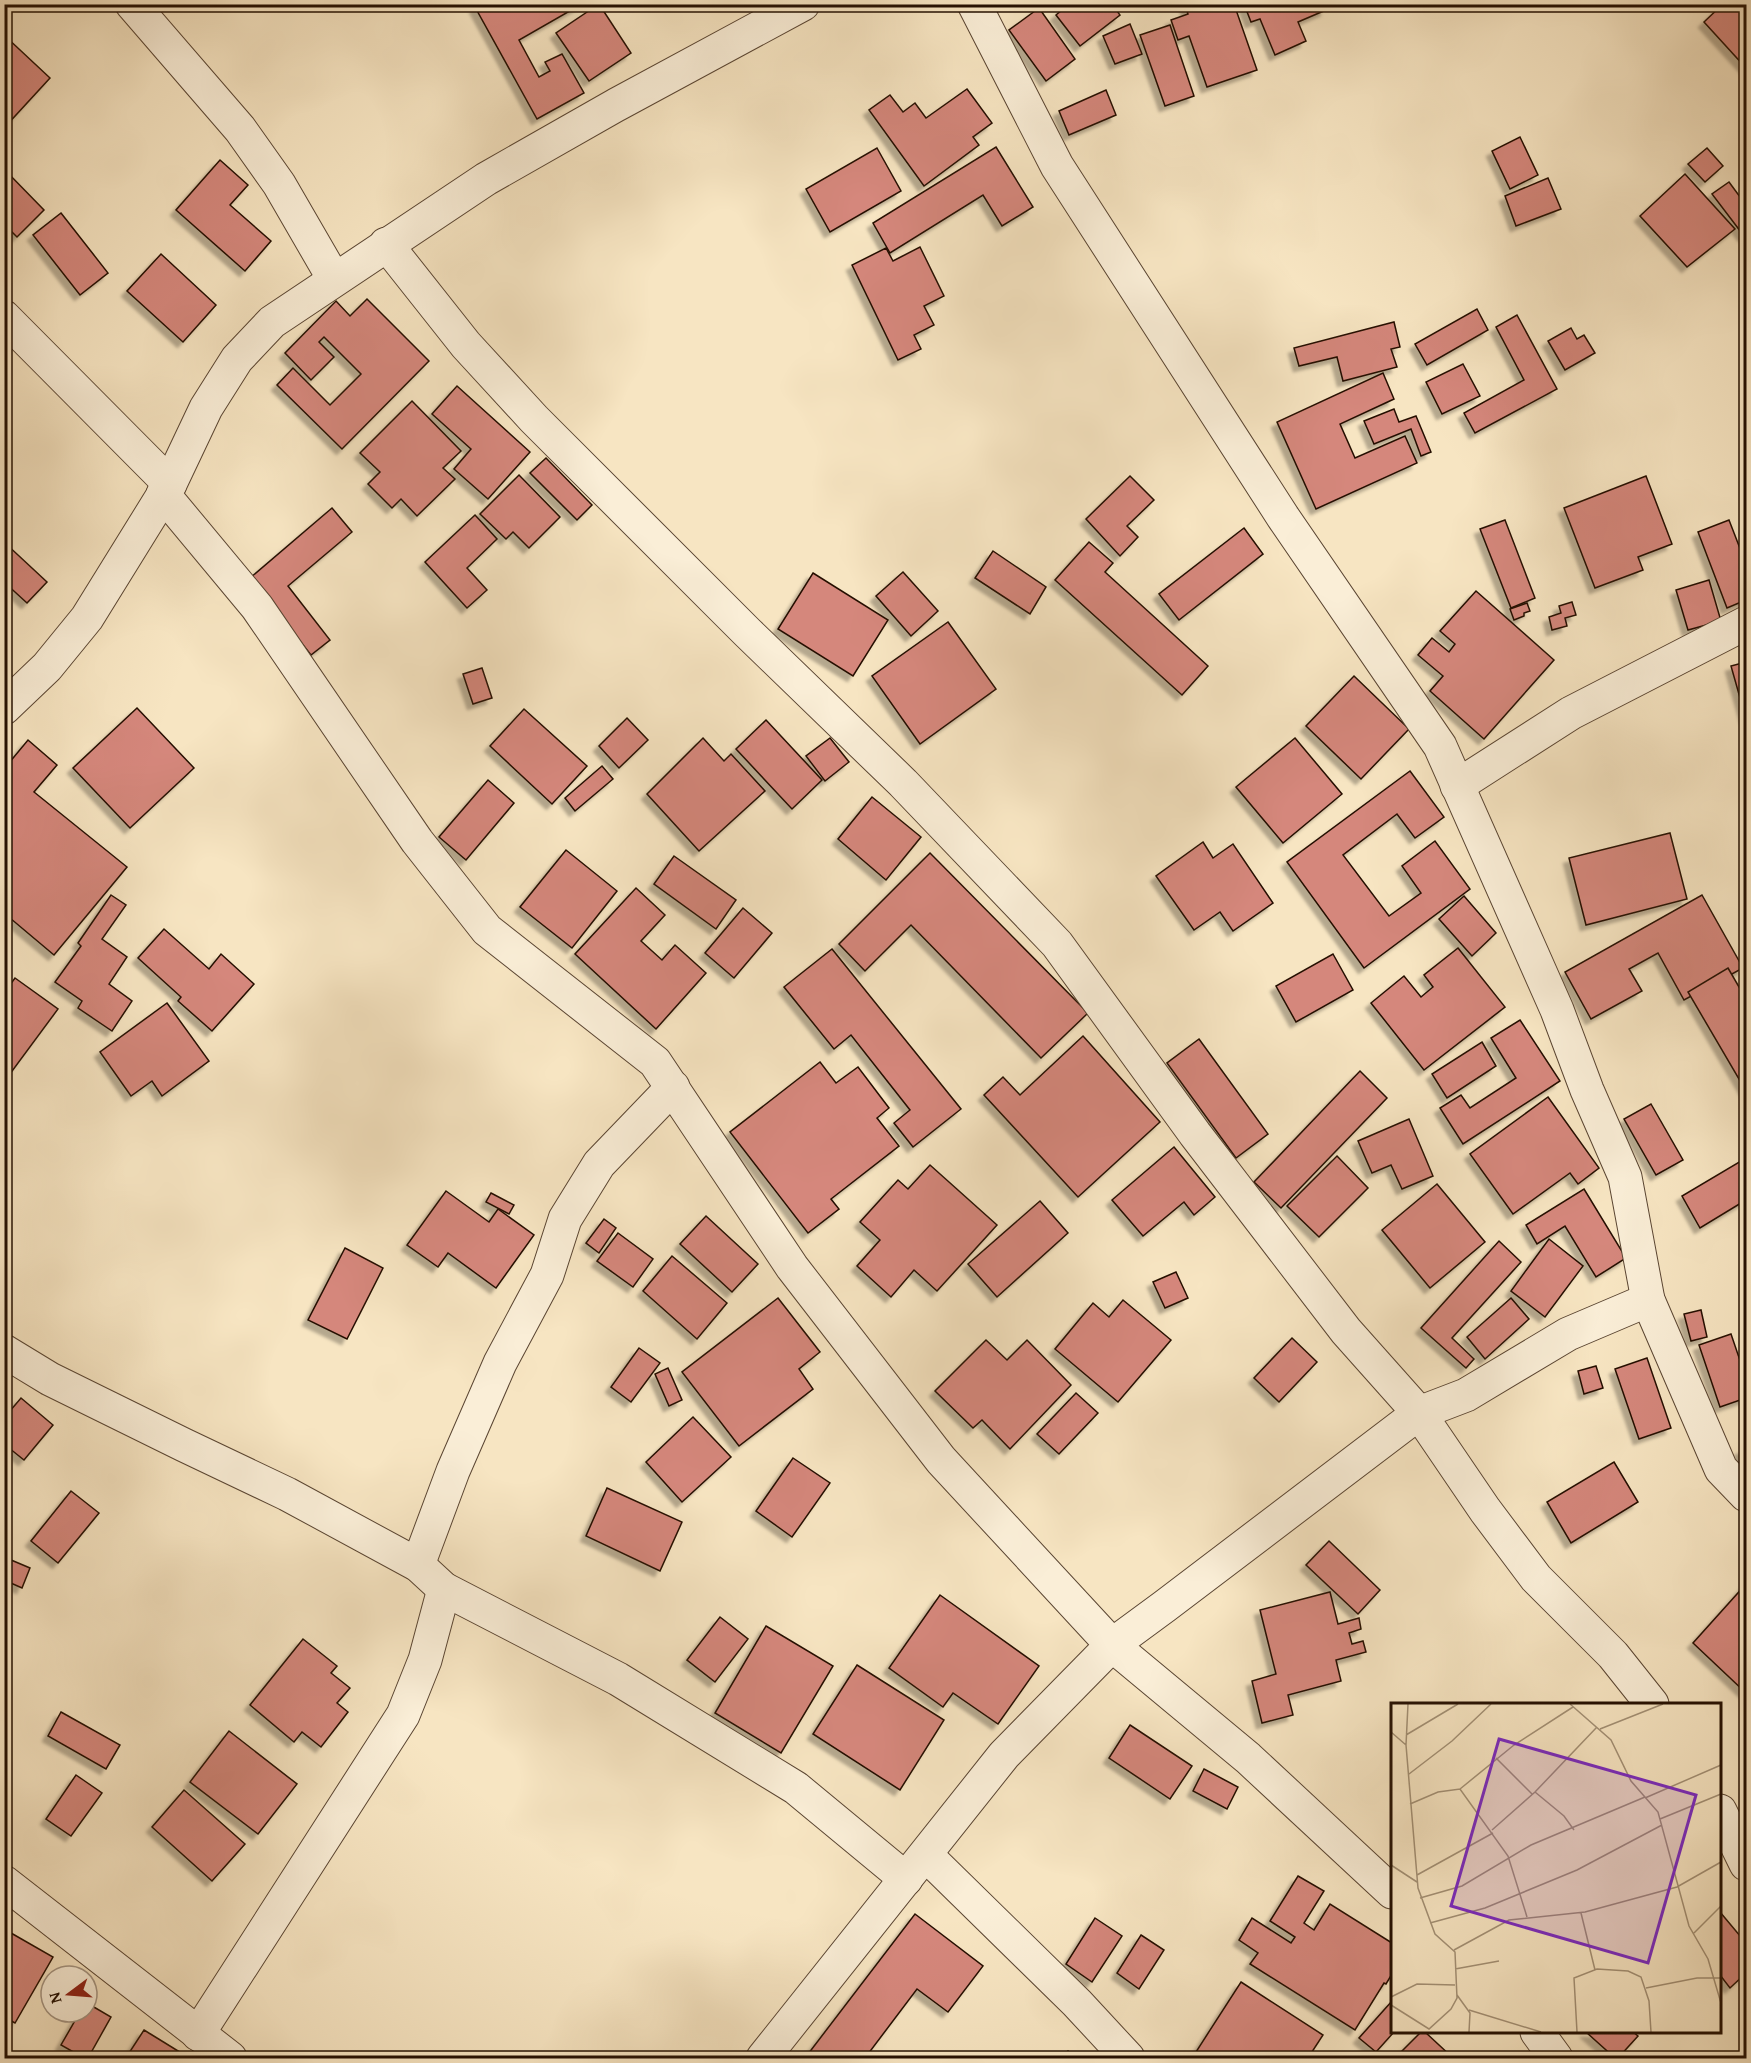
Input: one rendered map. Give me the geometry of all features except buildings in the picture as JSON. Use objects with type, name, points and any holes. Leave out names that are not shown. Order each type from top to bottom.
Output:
[{"type":"street","points":[[132,4],[240,129],[279,184],[333,279]]},
{"type":"street","points":[[4,708],[46,667],[87,618],[166,489],[206,408],[237,359],[272,322],[333,279],[486,179],[802,4]]},
{"type":"street","points":[[974,4],[1057,166],[1283,517],[1440,746],[1557,1010],[1587,1090],[1625,1177],[1648,1300],[1721,1469],[1746,1495]]},
{"type":"street","points":[[386,244],[466,345],[534,419],[747,632],[903,783],[1057,944],[1196,1134],[1346,1331],[1419,1413],[1485,1510],[1536,1578],[1612,1655],[1651,1703]]},
{"type":"street","points":[[4,316],[166,489],[256,607],[417,841],[487,930],[655,1062],[792,1267],[941,1460],[1112,1645],[1248,1758],[1391,1891]]},
{"type":"street","points":[[1457,786],[1571,713],[1746,623]]},
{"type":"street","points":[[418,1565],[453,1471],[500,1363],[547,1275],[565,1218],[599,1164],[673,1087]]},
{"type":"street","points":[[763,2058],[1004,1755],[1112,1645],[1419,1413],[1466,1395],[1568,1334],[1648,1300]]},
{"type":"street","points":[[4,1351],[50,1379],[287,1494],[418,1565],[444,1589],[618,1679],[796,1788],[916,1867],[1077,2003],[1128,2058]]},
{"type":"street","points":[[198,2034],[403,1715],[425,1660],[444,1589]]},
{"type":"street","points":[[1721,1815],[1746,1864]]},
{"type":"street","points":[[4,1882],[230,2058]]},
{"type":"street","points":[[1538,2033],[1556,2058]]}]
